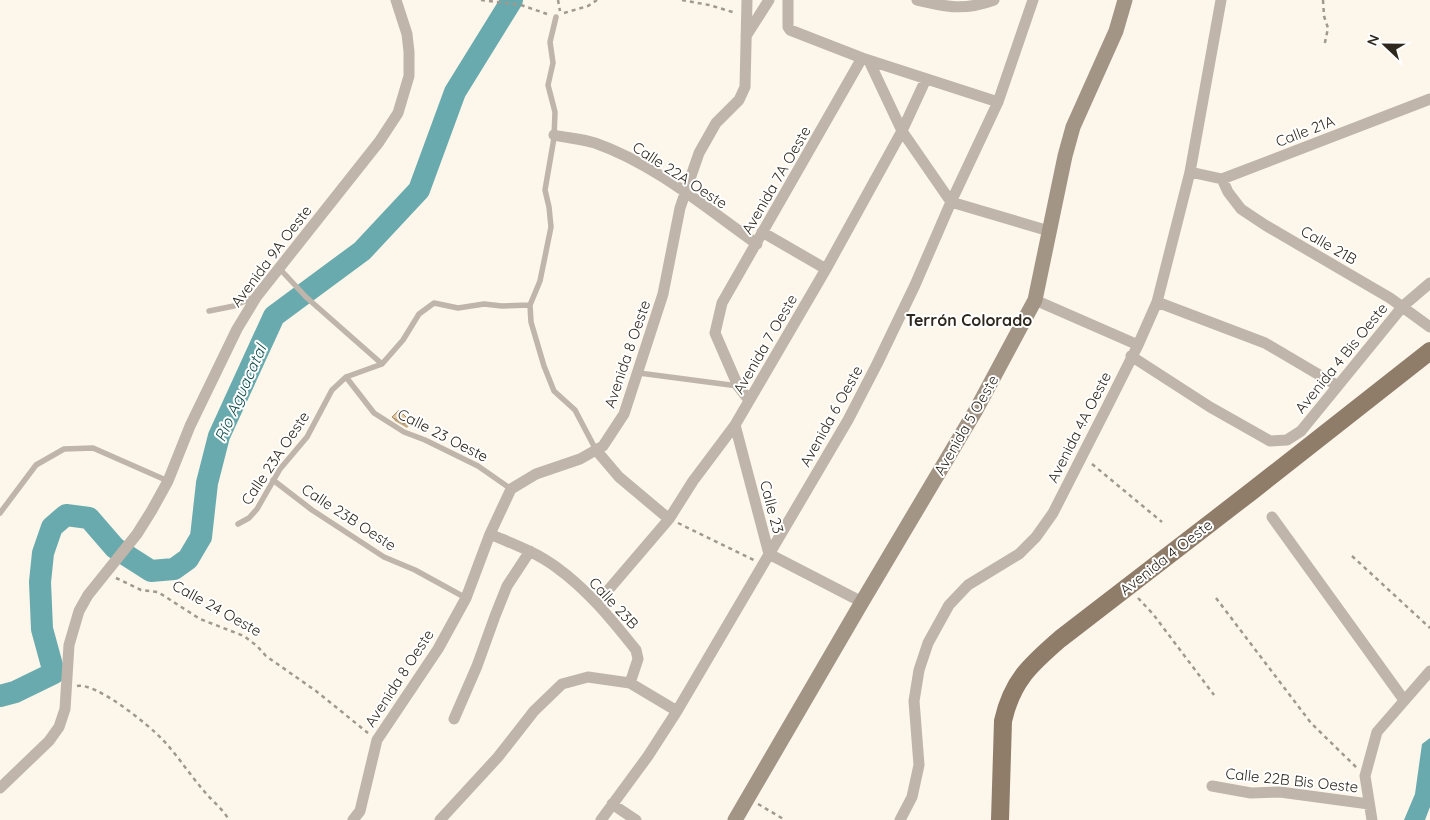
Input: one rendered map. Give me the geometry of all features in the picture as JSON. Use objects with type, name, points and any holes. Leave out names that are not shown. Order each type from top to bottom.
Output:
[{"type":"main road","name":"Avenida 4 Oeste","points":[[1000,820],[1003,720],[1015,685],[1034,662],[1430,351]]},
{"type":"street","name":"Avenida 9A Oeste","points":[[2,784],[49,741],[59,727],[65,709],[68,688],[69,645],[79,612],[88,595],[137,534],[168,480],[190,426],[237,328],[257,296],[281,270],[379,142],[398,113],[409,76],[409,52],[407,34],[396,0]]},
{"type":"street","points":[[746,37],[747,0]]},
{"type":"street","name":"Avenida 8 Oeste","points":[[353,820],[360,812],[377,740],[438,649],[466,598],[490,534],[511,489],[536,474],[580,459],[603,446],[624,414],[639,373],[663,294],[685,192],[699,153],[716,123],[739,100],[744,87],[746,37],[769,0]]},
{"type":"street","points":[[788,0],[788,27],[790,30],[866,60],[998,102]]},
{"type":"street","points":[[917,0],[950,7],[977,6],[994,0]]},
{"type":"street","name":"Avenida 6 Oeste","points":[[601,820],[648,756],[677,711],[848,420],[915,284],[998,102],[1033,0]]},
{"type":"street","name":"Avenida 5 Oeste","points":[[735,820],[976,410],[1035,300],[1064,156],[1073,127],[1116,31],[1125,0]]},
{"type":"street","name":"Avenida 4A Oeste","points":[[900,820],[912,796],[919,765],[914,701],[928,642],[949,605],[968,585],[1019,554],[1036,537],[1052,513],[1138,345],[1157,302],[1190,172],[1221,0]]},
{"type":"street","points":[[866,60],[902,131],[951,202],[1049,231]]},
{"type":"street","name":"Avenida 7A Oeste","points":[[738,386],[715,333],[722,303],[757,244],[762,232],[866,60]]},
{"type":"street","name":"Avenida 7 Oeste","points":[[598,602],[669,519],[693,481],[735,425],[826,269],[902,131],[926,79]]},
{"type":"street","name":"Calle 21A","points":[[1222,179],[1430,99]]},
{"type":"street","points":[[1412,105],[1430,106]]},
{"type":"street","name":"Calle 22A Oeste","points":[[554,135],[593,142],[613,150],[652,171],[685,192],[757,244]]},
{"type":"street","points":[[1190,172],[1222,179]]},
{"type":"street","name":"Calle 21B","points":[[1222,179],[1228,192],[1241,209],[1264,225],[1403,306],[1430,327]]},
{"type":"street","points":[[762,232],[826,269]]},
{"type":"street","name":"Avenida 4 Bis Oeste","points":[[1131,356],[1270,441],[1287,440],[1301,431],[1403,306],[1430,283]]},
{"type":"street","points":[[1035,300],[1138,345]]},
{"type":"street","points":[[1157,302],[1265,343],[1338,386]]},
{"type":"street","points":[[738,386],[749,400]]},
{"type":"street","name":"Calle 23","points":[[735,425],[765,559],[862,602]]},
{"type":"street","points":[[596,450],[619,477],[669,519]]},
{"type":"street","points":[[1272,517],[1404,700]]},
{"type":"street","name":"Calle 23B","points":[[490,534],[530,551],[556,567],[598,602],[636,650],[638,659],[630,683]]},
{"type":"street","points":[[454,719],[507,586],[530,551]]},
{"type":"street","points":[[1372,820],[1365,776],[1377,732],[1430,670]]},
{"type":"street","points":[[440,820],[498,757],[534,711],[562,684],[588,677],[630,683],[677,711]]},
{"type":"street","name":"Calle 22B Bis Oeste","points":[[1212,786],[1243,792],[1280,792],[1369,804]]},
{"type":"street","points":[[612,804],[636,820]]},
{"type":"lane","points":[[556,17],[550,42],[553,62],[548,85],[555,112],[554,135],[544,190],[551,227],[540,281],[530,305],[531,322],[544,366],[554,391],[574,410],[596,450]]},
{"type":"lane","points":[[281,270],[306,297],[382,364]]},
{"type":"lane","points":[[209,311],[234,306],[257,296]]},
{"type":"lane","points":[[346,377],[382,364],[403,340],[419,314],[434,303],[458,308],[484,304],[502,306],[530,305]]},
{"type":"lane","points":[[639,373],[738,386]]},
{"type":"lane","name":"Calle 23A Oeste","points":[[238,524],[249,518],[257,509],[273,480],[307,438],[332,390],[346,377]]},
{"type":"lane","name":"Calle 23 Oeste","points":[[346,377],[374,413],[404,432],[478,466],[511,489]]},
{"type":"lane","points":[[0,513],[36,465],[64,449],[93,448],[168,480]]},
{"type":"lane","name":"Calle 23B Oeste","points":[[273,480],[312,510],[384,557],[415,570],[466,598]]},
{"type":"path","points":[[481,0],[521,5],[556,17]]},
{"type":"path","points":[[558,0],[560,14],[588,6],[597,0]]},
{"type":"path","points":[[682,0],[709,5],[747,17]]},
{"type":"path","points":[[1324,0],[1324,16],[1328,28],[1324,47]]},
{"type":"path","points":[[1081,455],[1162,522]]},
{"type":"path","points":[[669,519],[765,559]]},
{"type":"path","points":[[1352,556],[1430,628]]},
{"type":"path","name":"Calle 24 Oeste","points":[[105,574],[141,590],[158,592],[200,619],[244,636],[266,656],[310,686],[377,740]]},
{"type":"path","points":[[1128,587],[1153,614],[1214,695]]},
{"type":"path","points":[[1216,598],[1311,723],[1365,776]]},
{"type":"path","points":[[68,688],[82,685],[125,706],[163,739],[205,793],[230,820]]},
{"type":"path","points":[[748,798],[785,820]]},
{"type":"water","points":[[1430,738],[1430,807],[1425,820],[1404,820],[1415,794],[1422,744]]},
{"type":"building","points":[[399,410],[408,419],[404,424],[392,417]]},
{"type":"waterway","name":"Río Aguacatal","points":[[0,696],[15,692],[54,673],[42,629],[40,582],[43,553],[52,527],[66,515],[89,518],[115,548],[151,571],[174,569],[188,559],[201,537],[207,483],[219,436],[274,316],[362,251],[419,190],[455,92],[512,0]]},
{"type":"district","name":"Terrón Colorado","points":[[969,320]]}]
